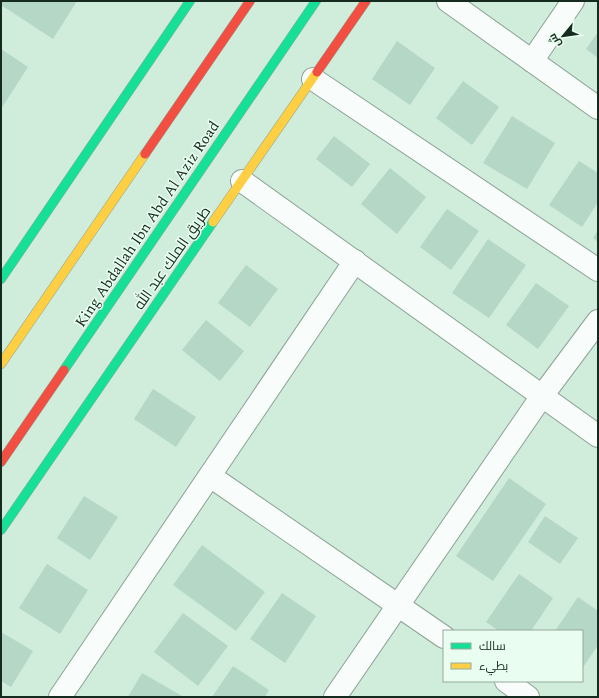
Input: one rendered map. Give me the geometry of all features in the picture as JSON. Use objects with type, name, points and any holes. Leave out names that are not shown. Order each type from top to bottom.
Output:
[{"type":"main road","points":[[1,279],[190,1]]},
{"type":"main road","points":[[234,24],[246,1]]},
{"type":"main road","points":[[1,364],[250,1]]},
{"type":"main road","name":"King Abdallah Ibn Abd Al Aziz Road","points":[[1,462],[316,1]]},
{"type":"main road","points":[[278,57],[324,1]]},
{"type":"main road","name":"طريق الملك عبد الله","points":[[1,530],[366,1]]},
{"type":"street","points":[[448,1],[598,108]]},
{"type":"street","points":[[532,61],[573,1]]},
{"type":"street","points":[[313,79],[598,270]]},
{"type":"street","points":[[242,181],[598,436]]},
{"type":"street","points":[[60,697],[355,261]]},
{"type":"street","points":[[335,697],[542,396],[598,321]]},
{"type":"street","points":[[210,476],[399,604],[443,636]]},
{"type":"street","points":[[507,682],[528,697]]},
{"type":"building","points":[[1,1],[77,1],[53,39],[1,5]]},
{"type":"building","points":[[598,32],[598,58],[586,49]]},
{"type":"building","points":[[397,41],[435,68],[410,105],[372,79]]},
{"type":"building","points":[[1,49],[28,67],[1,109]]},
{"type":"building","points":[[463,81],[499,107],[472,145],[436,118]]},
{"type":"building","points":[[512,116],[555,143],[527,189],[483,163]]},
{"type":"building","points":[[334,136],[370,164],[352,187],[316,159]]},
{"type":"building","points":[[579,161],[598,173],[598,202],[582,227],[549,205]]},
{"type":"building","points":[[390,168],[426,197],[397,234],[361,204]]},
{"type":"building","points":[[447,209],[479,231],[451,270],[420,247]]},
{"type":"building","points":[[598,230],[598,242],[593,238]]},
{"type":"building","points":[[488,239],[526,265],[489,318],[452,293]]},
{"type":"building","points":[[246,265],[278,289],[250,327],[218,303]]},
{"type":"building","points":[[536,283],[569,306],[538,349],[506,325]]},
{"type":"building","points":[[206,320],[244,351],[220,381],[182,350]]},
{"type":"building","points":[[153,389],[196,417],[176,447],[134,419]]},
{"type":"building","points":[[509,478],[546,504],[493,581],[456,556]]},
{"type":"building","points":[[84,496],[118,517],[90,560],[57,538]]},
{"type":"building","points":[[545,516],[578,538],[560,564],[528,542]]},
{"type":"building","points":[[202,545],[265,592],[236,631],[173,585]]},
{"type":"building","points":[[47,564],[88,590],[60,634],[19,608]]},
{"type":"building","points":[[519,574],[553,598],[532,630],[498,630],[486,622]]},
{"type":"building","points":[[282,593],[316,616],[285,663],[250,639]]},
{"type":"building","points":[[578,597],[598,611],[598,645],[583,668],[583,630],[556,630]]},
{"type":"building","points":[[183,613],[228,646],[198,686],[154,652]]},
{"type":"building","points":[[1,632],[33,651],[11,687],[1,681]]},
{"type":"building","points":[[233,666],[269,690],[265,697],[212,697]]},
{"type":"building","points":[[142,673],[184,697],[128,697]]},
{"type":"traffic: fast","points":[[1,279],[190,1]]},
{"type":"traffic: fast","points":[[64,370],[316,1]]},
{"type":"traffic: fast","points":[[1,530],[213,222]]},
{"type":"traffic: slow","points":[[213,222],[317,72]]},
{"type":"traffic: slow","points":[[1,364],[145,154]]},
{"type":"traffic: jam","points":[[145,154],[250,1]]},
{"type":"traffic: jam","points":[[317,72],[366,1]]},
{"type":"traffic: jam","points":[[1,462],[64,370]]}]
